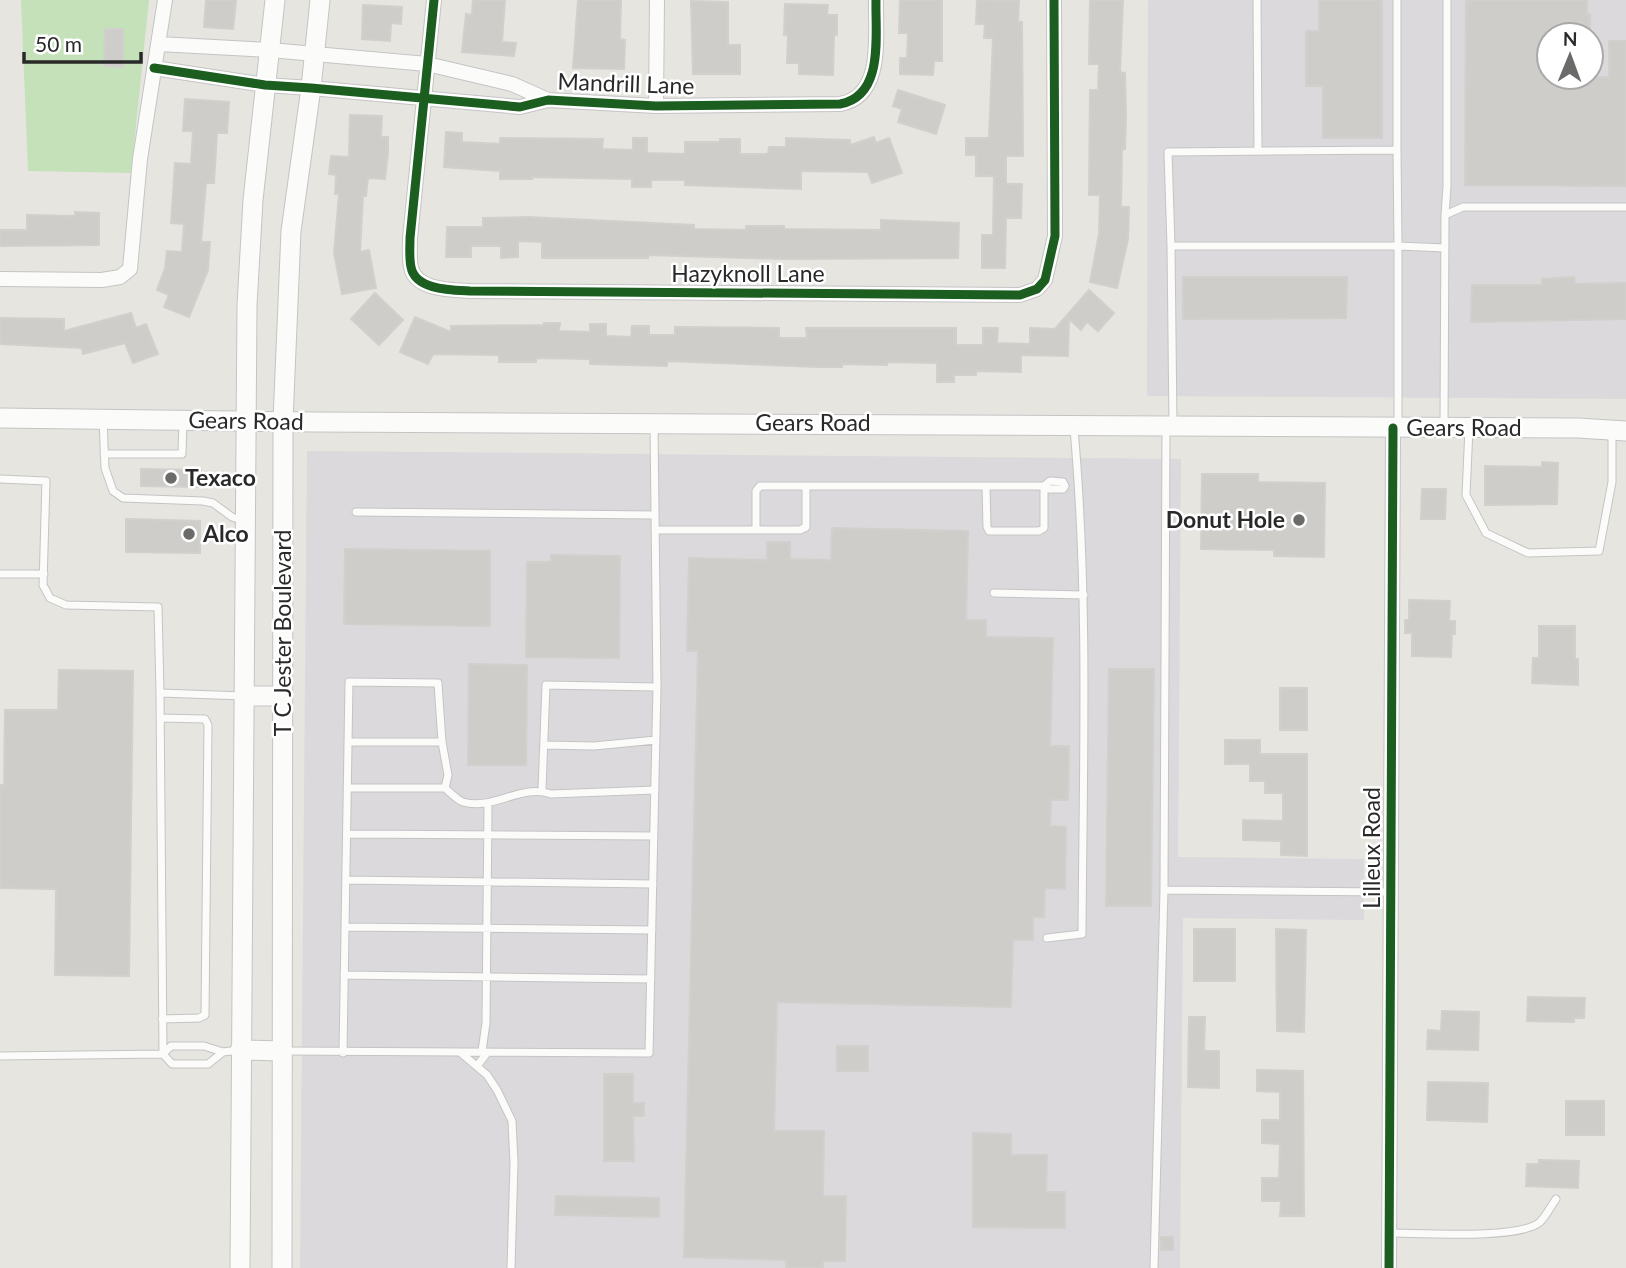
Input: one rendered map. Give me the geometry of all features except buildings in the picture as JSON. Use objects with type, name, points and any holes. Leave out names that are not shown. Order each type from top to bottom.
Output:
[{"type":"main road","name":"T C Jester Boulevard","points":[[240,1268],[231,1051],[244,696],[247,305],[250,239],[275,0]]},
{"type":"main road","name":"T C Jester Boulevard","points":[[282,1268],[284,421],[291,231],[320,0]]},
{"type":"main road","name":"Gears Road","points":[[0,418],[1578,428],[1619,431]]},
{"type":"main road","points":[[244,696],[283,696]]},
{"type":"main road","points":[[231,1051],[283,1051]]},
{"type":"street","points":[[0,279],[102,280],[120,277],[130,269],[139,159],[165,0]]},
{"type":"street","name":"Hazyknoll Lane","points":[[435,0],[422,100],[410,238],[411,269],[422,283],[452,290],[1020,295],[1037,289],[1045,279],[1055,236],[1054,0]]},
{"type":"street","points":[[656,106],[657,0]]},
{"type":"street","name":"Mandrill Lane","points":[[154,68],[265,86],[520,107],[548,100],[656,106],[805,106],[852,102],[863,94],[873,71],[876,0]]},
{"type":"street","name":"Mandrill Lane","points":[[158,44],[270,50],[427,64],[512,83],[548,100]]},
{"type":"street","name":"Lilleux Road","points":[[1389,1268],[1396,428]]},
{"type":"lane","points":[[1257,0],[1258,151]]},
{"type":"lane","points":[[1396,428],[1397,0]]},
{"type":"lane","points":[[1444,428],[1447,0]]},
{"type":"lane","points":[[1154,1268],[1164,890],[1171,246],[1168,152],[1397,150]]},
{"type":"lane","points":[[1444,215],[1463,207],[1626,207]]},
{"type":"lane","points":[[1171,246],[1445,248]]},
{"type":"lane","points":[[103,419],[104,454],[109,485],[113,492],[123,498],[213,503],[232,517],[245,521]]},
{"type":"lane","points":[[104,454],[182,454],[183,420]]},
{"type":"lane","points":[[283,1051],[649,1053],[657,687],[654,422]]},
{"type":"lane","points":[[1047,938],[1082,934],[1084,595],[1080,486],[1074,425]]},
{"type":"lane","points":[[1469,428],[1466,495],[1486,533],[1528,553],[1599,551],[1619,431]]},
{"type":"lane","points":[[0,479],[46,481],[43,585],[50,598],[66,605],[158,607],[163,1054],[172,1064],[208,1064],[231,1051]]},
{"type":"lane","points":[[756,530],[756,491],[760,486],[1044,486],[1049,489],[1063,489],[1065,486],[1080,486]]},
{"type":"lane","points":[[655,530],[800,530],[806,527],[806,486]]},
{"type":"lane","points":[[986,486],[986,527],[989,531],[1040,531],[1044,528],[1044,486]]},
{"type":"lane","points":[[356,512],[655,514]]},
{"type":"lane","points":[[0,574],[44,574]]},
{"type":"lane","points":[[994,593],[1084,595]]},
{"type":"lane","points":[[343,1053],[349,682],[438,683],[442,742],[448,775],[445,788]]},
{"type":"lane","points":[[542,790],[546,685],[657,687]]},
{"type":"lane","points":[[160,693],[244,696]]},
{"type":"lane","points":[[160,718],[205,719],[208,725],[205,1014],[199,1018],[162,1019]]},
{"type":"lane","points":[[545,745],[594,746],[656,740]]},
{"type":"lane","points":[[348,742],[442,742]]},
{"type":"lane","points":[[348,788],[445,788],[461,802],[488,805],[495,800],[542,790],[551,794],[655,790]]},
{"type":"lane","points":[[487,1053],[482,1051],[486,1023],[488,805]]},
{"type":"lane","points":[[347,834],[654,836]]},
{"type":"lane","points":[[346,880],[653,884]]},
{"type":"lane","points":[[1164,890],[1391,892]]},
{"type":"lane","points":[[345,928],[652,930]]},
{"type":"lane","points":[[344,975],[651,979]]},
{"type":"lane","points":[[0,1056],[163,1054],[171,1046],[204,1046],[231,1051]]},
{"type":"lane","points":[[460,1053],[477,1066],[497,1090],[512,1121],[514,1163],[511,1268]]},
{"type":"lane","points":[[477,1066],[487,1053]]},
{"type":"lane","points":[[1389,1233],[1500,1233],[1525,1229],[1540,1222],[1556,1199]]},
{"type":"shaded area","points":[[1148,0],[1626,0],[1626,399],[1147,396]]},
{"type":"shaded area","points":[[307,451],[1181,459],[1178,857],[1364,859],[1364,920],[1183,918],[1180,1268],[300,1268]]},
{"type":"green space","points":[[21,0],[149,0],[131,173],[28,171]]},
{"type":"cycle path","points":[[434,0],[410,238],[411,267],[414,275],[426,284],[444,289],[470,291],[1020,295],[1037,289],[1045,280],[1055,236],[1054,0]]},
{"type":"cycle path","points":[[154,68],[265,85],[520,107],[548,100],[656,106],[840,104],[854,99],[871,77],[876,46],[876,0]]},
{"type":"cycle path","points":[[1389,1268],[1393,428]]},
{"type":"place","name":"Texaco","points":[[171,478]]},
{"type":"place","name":"Donut Hole","points":[[1299,520]]},
{"type":"place","name":"Alco","points":[[189,534]]}]
